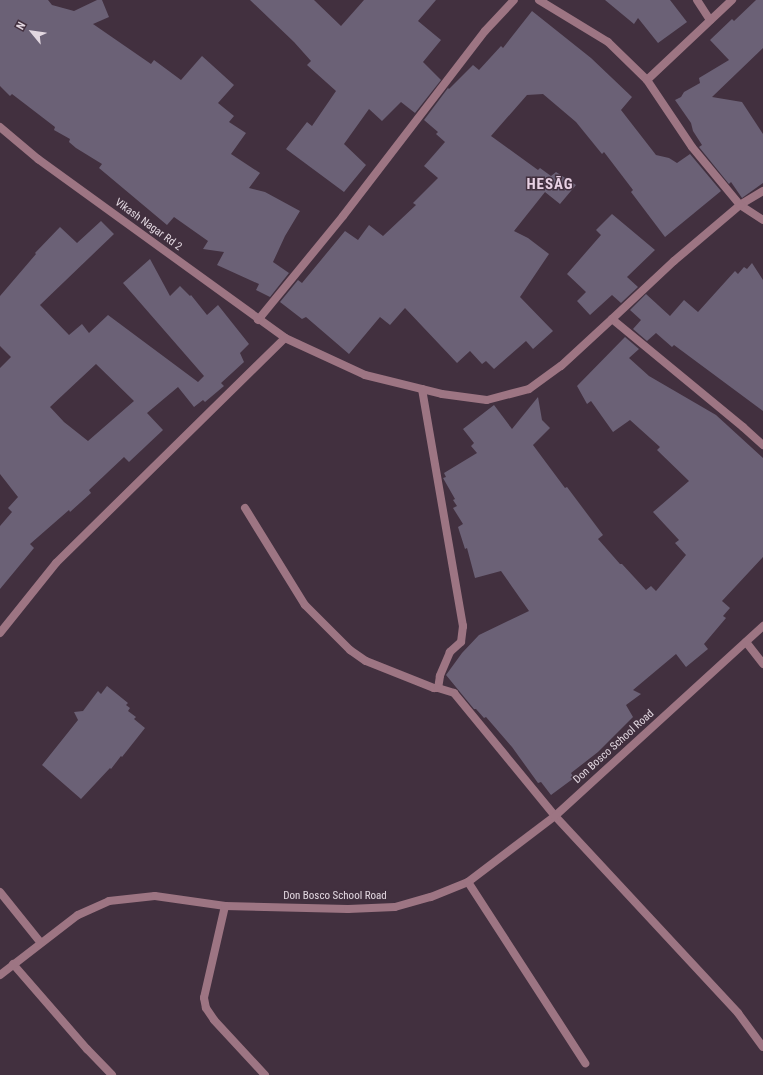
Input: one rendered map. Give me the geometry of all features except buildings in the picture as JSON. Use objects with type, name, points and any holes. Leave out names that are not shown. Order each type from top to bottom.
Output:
[{"type":"street","points":[[258,320],[343,216],[485,30],[514,0]]},
{"type":"street","points":[[538,0],[608,42],[647,80],[692,146],[740,205],[763,220]]},
{"type":"street","points":[[697,0],[710,20]]},
{"type":"street","points":[[647,80],[732,0]]},
{"type":"street","name":"Vikash Nagar Rd 2","points":[[0,127],[38,159],[258,320],[285,338],[365,375],[442,394],[487,400],[529,389],[561,366],[674,260],[740,205],[763,191]]},
{"type":"street","points":[[612,319],[744,427],[763,445]]},
{"type":"street","points":[[0,633],[56,563],[285,338]]},
{"type":"street","points":[[422,389],[463,626],[462,642],[450,652],[440,676],[438,688]]},
{"type":"street","points":[[245,508],[305,605],[350,650],[366,661],[434,688],[454,693],[555,816],[738,1013],[763,1047]]},
{"type":"street","name":"Don Bosco School Road","points":[[0,975],[78,915],[109,901],[155,896],[225,906],[348,909],[395,907],[431,897],[468,882],[555,816],[763,626]]},
{"type":"street","points":[[746,642],[763,664]]},
{"type":"street","points":[[468,882],[586,1063]]},
{"type":"street","points":[[0,892],[41,943]]},
{"type":"street","points":[[225,906],[204,998],[206,1008],[214,1020],[265,1075]]},
{"type":"street","points":[[13,964],[86,1049],[112,1075]]},
{"type":"district","name":"HESĀG","points":[[550,185]]}]
